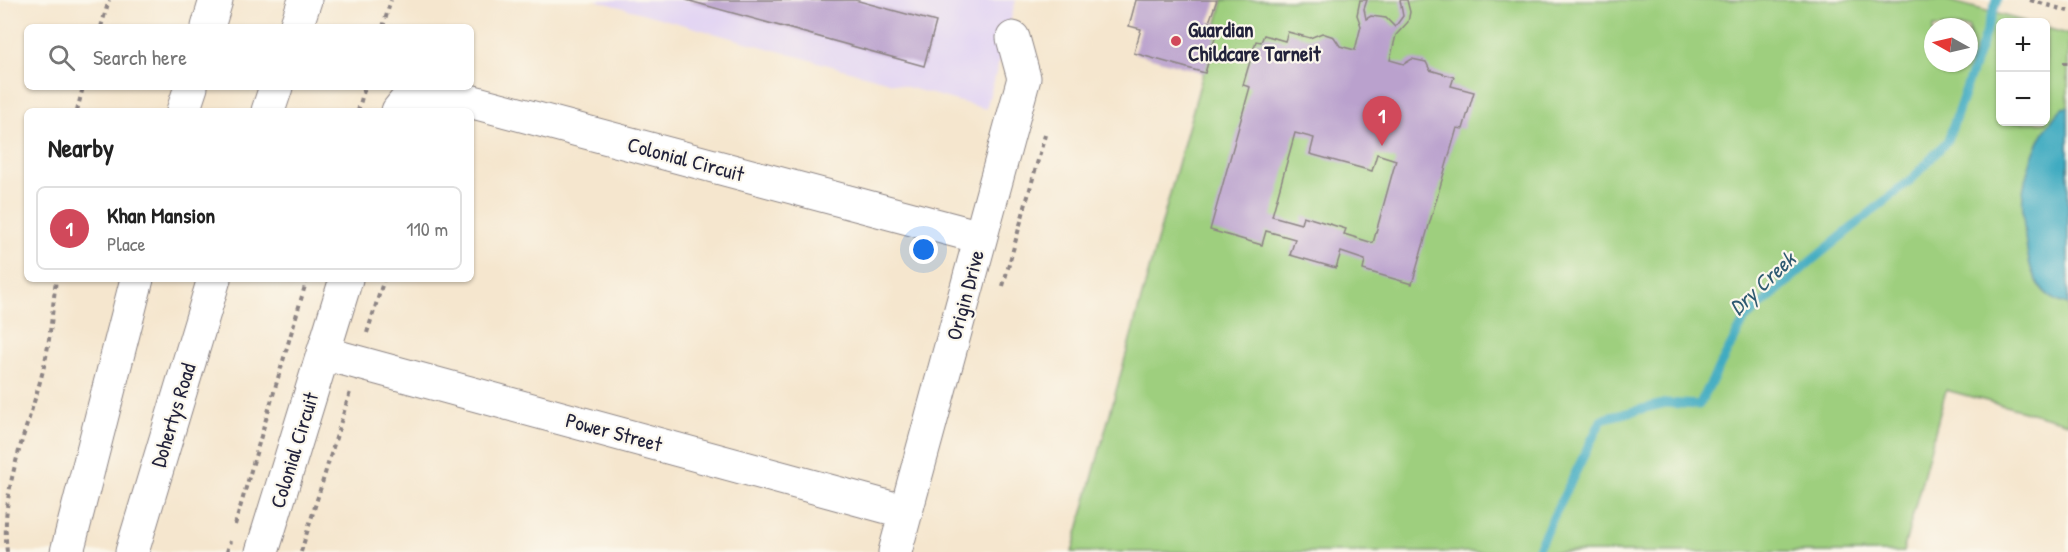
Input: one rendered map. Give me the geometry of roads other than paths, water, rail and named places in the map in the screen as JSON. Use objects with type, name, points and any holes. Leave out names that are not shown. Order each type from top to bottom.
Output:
[{"type":"street","points":[[209,24],[216,0]]},
{"type":"street","points":[[297,24],[305,0]]},
{"type":"street","name":"Origin Drive","points":[[895,552],[1023,78],[1012,38]]},
{"type":"street","points":[[184,108],[189,90]]},
{"type":"street","points":[[269,108],[275,90]]},
{"type":"street","name":"Colonial Circuit","points":[[400,108],[410,96],[432,91],[980,237]]},
{"type":"street","points":[[67,552],[136,282]]},
{"type":"street","name":"Dohertys Road","points":[[132,552],[213,282]]},
{"type":"street","name":"Colonial Circuit","points":[[262,552],[345,282]]},
{"type":"street","name":"Power Street","points":[[323,353],[906,512]]},
{"type":"water","points":[[2068,107],[2068,305],[2046,293],[2033,275],[2027,252],[2022,201],[2033,154],[2047,126],[2050,126],[2050,122],[2062,108]]},
{"type":"waterway","name":"Dry Creek","points":[[1536,552],[1602,419],[1666,403],[1699,405],[1745,319],[1811,261],[1913,178],[1948,140],[1997,0]]},
{"type":"place","name":"Guardian Childcare Tarneit","points":[[1176,41]]},
{"type":"place","name":"Khan Mansion","points":[[1382,146]]}]
